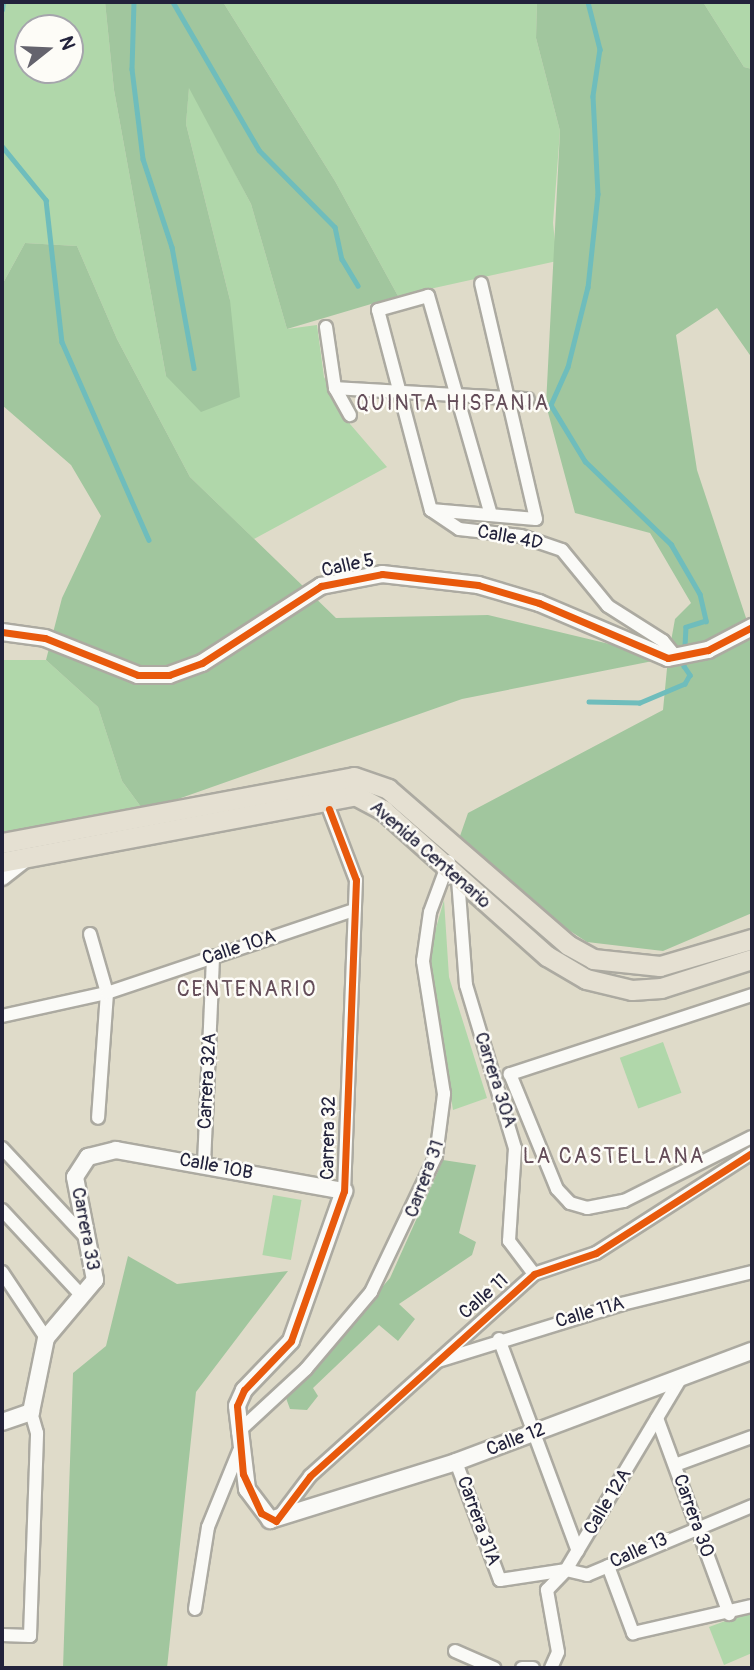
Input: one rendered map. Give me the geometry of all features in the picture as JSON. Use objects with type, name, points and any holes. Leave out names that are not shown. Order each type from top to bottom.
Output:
[{"type":"main road","name":"Avenida Centenario","points":[[2,843],[59,835],[332,777],[388,789],[453,848],[593,958],[660,965],[752,939]]},
{"type":"main road","points":[[376,806],[388,789]]},
{"type":"main road","name":"Avenida Centenario","points":[[2,862],[341,794],[376,806],[547,956],[611,988],[661,988],[752,958]]},
{"type":"street","points":[[481,283],[510,398],[536,519],[431,510],[378,310],[428,296],[459,395],[491,515]]},
{"type":"street","points":[[327,327],[335,388],[350,415]]},
{"type":"street","points":[[335,388],[527,399]]},
{"type":"street","name":"Calle 4D","points":[[431,510],[459,529],[521,536],[562,550],[608,606],[663,641],[677,658]]},
{"type":"street","name":"Calle 5","points":[[2,632],[45,638],[138,675],[169,675],[202,663],[321,586],[382,574],[502,592],[677,658]]},
{"type":"street","points":[[677,658],[752,627]]},
{"type":"street","name":"Carrera 32","points":[[239,1442],[240,1397],[291,1341],[344,1191],[356,880],[329,809]]},
{"type":"street","points":[[2,877],[59,835]]},
{"type":"street","name":"Carrera 30A","points":[[453,848],[452,874],[466,985],[515,1148],[509,1241],[534,1274]]},
{"type":"street","name":"Carrera 31","points":[[239,1442],[371,1292],[436,1156],[444,1094],[423,961],[430,912],[452,874]]},
{"type":"street","name":"Calle 10A","points":[[2,1016],[107,993],[354,910]]},
{"type":"street","points":[[90,934],[107,993],[98,1118]]},
{"type":"street","name":"Carrera 32A","points":[[204,1164],[214,956]]},
{"type":"street","points":[[752,995],[510,1074],[557,1189],[570,1203],[606,1208],[752,1138]]},
{"type":"street","points":[[2,1148],[88,1240]]},
{"type":"street","name":"Calle 10B","points":[[88,1157],[131,1150],[344,1191]]},
{"type":"street","name":"Calle 11","points":[[276,1521],[310,1476],[430,1363],[534,1274],[596,1253],[752,1153]]},
{"type":"street","name":"Carrera 33","points":[[2,1635],[30,1636],[37,1433],[28,1415],[46,1338],[95,1280],[75,1177],[88,1157]]},
{"type":"street","points":[[2,1210],[82,1296]]},
{"type":"street","points":[[2,1272],[46,1338]]},
{"type":"street","name":"Calle 11A","points":[[430,1363],[499,1339],[752,1272]]},
{"type":"street","points":[[499,1339],[537,1431],[578,1551]]},
{"type":"street","name":"Calle 12","points":[[276,1521],[456,1462],[752,1351]]},
{"type":"street","name":"Calle 12A","points":[[566,1570],[682,1376]]},
{"type":"street","points":[[2,1422],[28,1415]]},
{"type":"street","name":"Carrera 30","points":[[657,1418],[729,1615]]},
{"type":"street","points":[[675,1465],[752,1437]]},
{"type":"street","points":[[239,1442],[253,1504],[276,1521]]},
{"type":"street","points":[[195,1609],[208,1527],[239,1442]]},
{"type":"street","name":"Carrera 31A","points":[[456,1462],[499,1580],[566,1570]]},
{"type":"street","points":[[310,1476],[315,1508]]},
{"type":"street","name":"Calle 13","points":[[566,1570],[587,1575],[696,1525],[752,1506]]},
{"type":"street","points":[[608,1566],[633,1633],[729,1615],[752,1606]]},
{"type":"street","points":[[551,1668],[558,1651],[544,1597],[566,1570]]},
{"type":"street","points":[[455,1651],[494,1668]]},
{"type":"street","points":[[522,1668],[533,1668]]},
{"type":"green space","points":[[2,2],[105,2],[114,90],[166,376],[230,300],[186,124],[189,86],[251,204],[287,329],[317,325],[324,377],[350,424],[387,467],[254,539],[190,477],[117,339],[77,246],[25,243],[2,285]]},
{"type":"green space","points":[[105,2],[223,2],[335,181],[398,296],[287,329],[251,204],[189,88],[186,124],[230,300],[240,397],[201,412],[166,376],[114,90]]},
{"type":"green space","points":[[223,2],[537,2],[536,38],[560,131],[553,223],[557,261],[398,296],[335,181]]},
{"type":"green space","points":[[537,2],[703,2],[744,67],[752,69],[752,358],[717,308],[676,335],[697,470],[752,636],[752,913],[663,951],[587,942],[544,914],[460,836],[468,813],[663,710],[675,619],[691,603],[650,533],[575,513],[546,405],[560,131],[536,38]]},
{"type":"green space","points":[[703,2],[752,2],[752,69],[744,67]]},
{"type":"green space","points":[[25,243],[77,246],[117,339],[190,477],[336,618],[488,615],[668,658],[462,699],[144,811],[122,781],[98,707],[46,660],[62,598],[101,516],[71,465],[2,405],[2,285]]},
{"type":"green space","points":[[2,660],[46,660],[98,707],[122,781],[144,811],[2,834]]},
{"type":"green space","points":[[444,900],[449,977],[487,1098],[453,1110],[428,956]]},
{"type":"green space","points":[[663,1042],[681,1093],[638,1108],[620,1058]]},
{"type":"green space","points":[[443,1160],[476,1165],[459,1233],[476,1242],[472,1255],[399,1304],[415,1319],[398,1341],[379,1325],[313,1388],[318,1396],[307,1410],[290,1409],[286,1398],[390,1278]]},
{"type":"green space","points":[[273,1195],[302,1200],[291,1260],[262,1255]]},
{"type":"green space","points":[[128,1256],[177,1284],[288,1271],[196,1392],[167,1668],[63,1668],[73,1373],[106,1346]]},
{"type":"green space","points":[[752,1611],[752,1653],[724,1665],[709,1627]]},
{"type":"waterway","points":[[2,10],[3,2]]},
{"type":"waterway","points":[[134,2],[132,69],[143,159],[172,247],[194,368]]},
{"type":"waterway","points":[[173,2],[259,150],[335,227],[342,259],[358,286]]},
{"type":"waterway","points":[[588,2],[600,49],[593,96],[598,194],[588,287],[568,367],[551,405],[585,461],[671,544],[700,594],[706,621],[686,627],[684,666],[690,675],[685,684],[640,703],[589,702]]},
{"type":"waterway","points":[[2,146],[46,200],[62,342],[149,540]]},
{"type":"cycle path","points":[[2,632],[45,638],[138,675],[169,675],[202,663],[321,586],[382,574],[478,585],[539,603],[668,658],[708,650],[752,627]]},
{"type":"cycle path","points":[[329,809],[356,880],[344,1191],[291,1341],[244,1390],[237,1406],[243,1474],[261,1513],[276,1521],[310,1476],[534,1274],[596,1253],[752,1153]]},
{"type":"district","name":"QUINTA HISPANIA","points":[[453,404]]},
{"type":"district","name":"CENTENARIO","points":[[247,990]]},
{"type":"district","name":"LA CASTELLANA","points":[[614,1157]]}]
